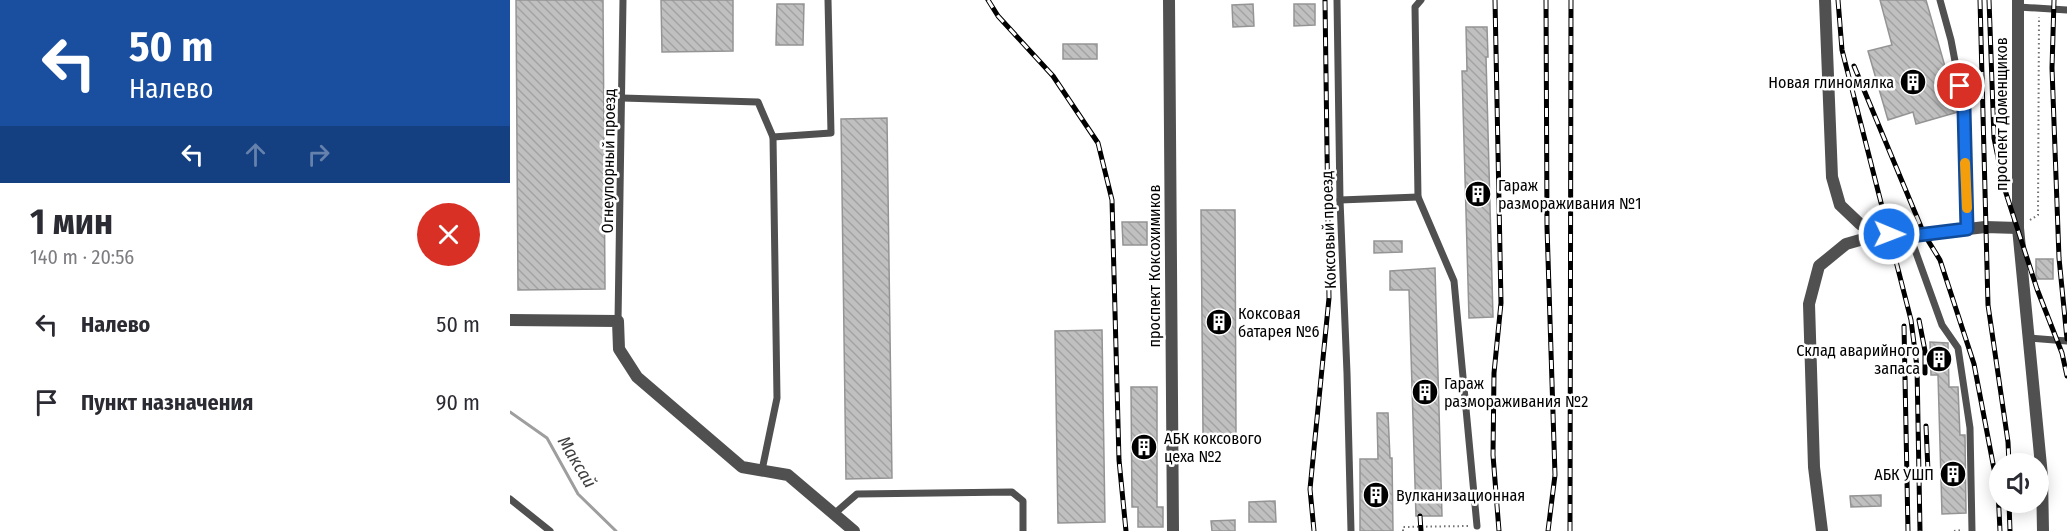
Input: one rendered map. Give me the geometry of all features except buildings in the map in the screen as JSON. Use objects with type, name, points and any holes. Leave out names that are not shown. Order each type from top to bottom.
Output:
[{"type":"street","name":"проспект Коксохимиков","points":[[1169,0],[1173,531]]},
{"type":"street","points":[[1825,0],[1832,177],[1840,205],[1860,224],[1881,234]]},
{"type":"street","name":"проспект Доменщиков","points":[[2018,3],[2018,228],[2042,476],[2043,531]]},
{"type":"street","points":[[1822,531],[1814,467],[1809,304],[1819,266],[1846,244],[1881,234],[1910,236],[1967,229],[2018,228]]},
{"type":"street","points":[[510,320],[618,321],[619,349],[637,377],[742,467],[788,476],[854,531]]},
{"type":"lane","name":"Огнеупорный проезд","points":[[618,321],[623,0]]},
{"type":"lane","points":[[772,137],[831,133],[828,0]]},
{"type":"lane","name":"Коксовый проезд","points":[[1337,0],[1340,200],[1351,531]]},
{"type":"lane","points":[[1421,0],[1415,7],[1418,197],[1454,281],[1477,526]]},
{"type":"lane","points":[[1940,0],[1952,40],[1964,109],[1967,229]]},
{"type":"lane","points":[[2018,3],[2039,8],[2067,10]]},
{"type":"lane","points":[[622,98],[758,102],[772,137],[777,398],[762,470]]},
{"type":"lane","points":[[1340,200],[1418,197]]},
{"type":"lane","points":[[1910,236],[1942,325],[1958,348],[1970,428],[1972,531]]},
{"type":"lane","points":[[2030,338],[2067,341]]},
{"type":"lane","points":[[834,514],[857,494],[1012,492],[1023,501],[1023,531]]},
{"type":"lane","points":[[510,499],[550,531]]},
{"type":"path","points":[[2018,228],[2038,215],[2039,8]]},
{"type":"path","points":[[1403,531],[1403,527],[1477,526]]},
{"type":"waterway","name":"Максай","points":[[510,412],[547,438],[578,494],[616,531]]},
{"type":"railway","points":[[988,0],[998,16],[1053,76],[1098,143],[1112,200],[1119,460],[1126,531]]},
{"type":"railway","points":[[1314,531],[1310,489],[1329,298],[1325,0]]},
{"type":"railway","points":[[1495,0],[1501,303],[1494,373],[1493,455],[1499,531]]},
{"type":"railway","points":[[1546,0],[1547,227],[1555,475],[1548,531]]},
{"type":"railway","points":[[1570,531],[1571,0]]},
{"type":"railway","points":[[1838,0],[1842,50],[1911,320],[1917,367],[1920,531]]},
{"type":"railway","points":[[1980,0],[1988,305],[2008,453]]},
{"type":"railway","points":[[1989,0],[1994,138],[2004,187],[2037,289],[2062,353],[2067,376]]},
{"type":"railway","points":[[2054,0],[2052,68],[2059,258],[2067,339]]},
{"type":"railway","points":[[1854,66],[1924,234],[1940,260],[1974,364],[1998,490],[2000,531]]},
{"type":"railway","points":[[1919,320],[1925,351],[1925,373]]},
{"type":"railway","points":[[1904,326],[1908,531]]},
{"type":"railway","points":[[1926,426],[1928,471]]},
{"type":"railway","points":[[2009,513],[2010,531]]},
{"type":"railway","points":[[1420,516],[1421,531]]},
{"type":"slow traffic","points":[[1965,163],[1967,208]]},
{"type":"place","name":"Новая глиномялка","points":[[1913,82]]},
{"type":"place","name":"Гараж размораживания №1","points":[[1478,194]]},
{"type":"place","name":"Коксовая батарея №6","points":[[1219,322]]},
{"type":"place","name":"Склад аварийного запаса","points":[[1939,359]]},
{"type":"place","name":"Гараж размораживания №2","points":[[1425,392]]},
{"type":"place","name":"АБК коксового цеха №2","points":[[1144,447]]},
{"type":"place","name":"АБК УШП","points":[[1953,474]]},
{"type":"place","name":"Вулканизационная","points":[[1376,495]]},
{"type":"route","points":[[1889,234],[1910,236],[1967,229],[1964,109],[1960,86]]}]
